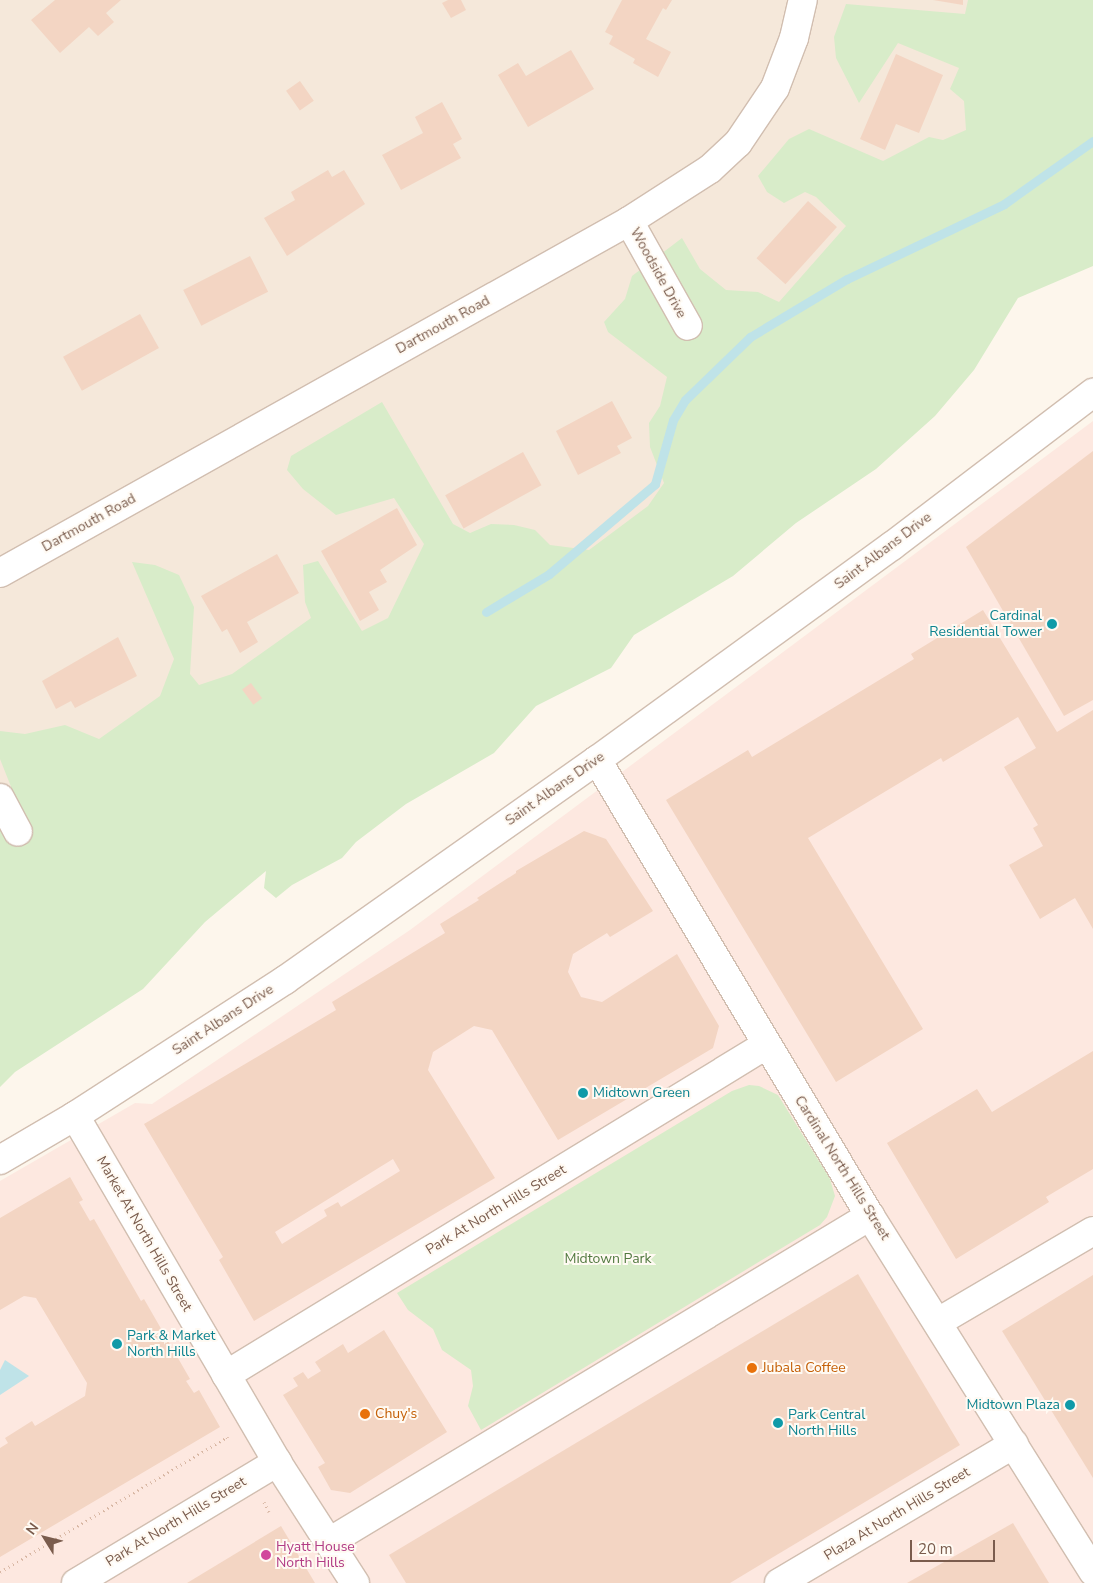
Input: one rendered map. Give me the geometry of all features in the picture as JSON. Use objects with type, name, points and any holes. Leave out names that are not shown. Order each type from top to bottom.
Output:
[{"type":"street","name":"Dartmouth Road","points":[[0,572],[629,221],[710,169],[738,142],[775,88],[794,38],[803,0]]},
{"type":"street","name":"Woodside Drive","points":[[629,221],[688,326]]},
{"type":"street","name":"Saint Albans Drive","points":[[0,1160],[75,1116],[285,980],[597,760],[892,546],[1093,393]]},
{"type":"street","name":"Cardinal North Hills Street","points":[[597,760],[766,1046],[1093,1572]]},
{"type":"street","points":[[0,798],[18,832]]},
{"type":"street","name":"Park At North Hills Street","points":[[226,1376],[766,1046]]},
{"type":"street","name":"Market At North Hills Street","points":[[75,1116],[277,1462],[355,1583]]},
{"type":"street","points":[[329,1542],[870,1216]]},
{"type":"street","points":[[938,1322],[1093,1231]]},
{"type":"street","name":"Plaza At North Hills Street","points":[[779,1583],[1014,1444]]},
{"type":"street","name":"Park At North Hills Street","points":[[76,1583],[277,1462]]},
{"type":"path","points":[[0,1572],[227,1437],[231,1444]]},
{"type":"path","points":[[264,1502],[269,1512]]},
{"type":"shaded area","points":[[0,0],[1093,0],[726,478],[132,841],[0,856]]},
{"type":"shaded area","points":[[1093,421],[1093,1583],[0,1583],[0,1181],[135,1103],[152,1104],[410,930]]},
{"type":"green space","points":[[968,0],[1093,0],[1093,266],[1018,298],[974,370],[935,416],[876,469],[796,523],[733,576],[634,635],[611,668],[536,706],[494,753],[406,804],[356,842],[342,858],[292,885],[276,898],[264,888],[266,871],[205,922],[143,989],[15,1072],[0,1087],[0,826],[7,841],[29,832],[0,759],[0,731],[25,734],[65,725],[99,739],[160,696],[174,659],[132,562],[155,565],[179,575],[194,607],[190,674],[199,685],[232,674],[311,618],[305,602],[303,565],[318,561],[362,631],[388,618],[424,544],[394,498],[336,515],[303,489],[287,470],[291,456],[382,402],[453,524],[470,533],[491,524],[514,525],[535,530],[550,545],[589,550],[648,506],[664,483],[650,447],[649,423],[660,406],[667,377],[608,332],[604,322],[625,299],[632,276],[682,238],[700,269],[726,290],[758,292],[779,302],[846,226],[816,197],[805,192],[784,203],[767,192],[758,176],[789,139],[809,129],[883,161],[929,137],[943,140],[966,130],[964,101],[950,89],[959,68],[898,43],[859,103],[836,58],[834,37],[846,4],[965,14]]},
{"type":"green space","name":"Midtown Park","points":[[749,1085],[759,1086],[778,1095],[830,1179],[835,1196],[827,1217],[820,1225],[481,1430],[468,1406],[473,1386],[471,1370],[442,1350],[433,1329],[408,1310],[397,1293],[732,1091]]},
{"type":"water","points":[[5,1360],[29,1376],[0,1395],[0,1370]]},
{"type":"building","points":[[55,0],[121,0],[106,13],[114,22],[98,36],[89,27],[60,53],[31,20]]},
{"type":"building","points":[[448,0],[461,0],[466,10],[451,18],[442,3]]},
{"type":"building","points":[[622,0],[672,0],[666,10],[663,8],[646,39],[671,52],[658,77],[633,63],[635,59],[609,44],[613,36],[605,32]]},
{"type":"building","points":[[933,0],[963,0],[963,5]]},
{"type":"building","points":[[571,50],[594,89],[528,127],[498,75],[518,63],[526,76]]},
{"type":"building","points":[[896,54],[943,75],[919,133],[896,124],[885,150],[860,139]]},
{"type":"building","points":[[300,81],[314,101],[300,110],[286,91]]},
{"type":"building","points":[[442,102],[462,139],[453,144],[461,158],[401,190],[382,155],[423,133],[415,117]]},
{"type":"building","points":[[328,170],[332,177],[344,170],[365,204],[287,256],[264,218],[295,200],[291,192]]},
{"type":"building","points":[[808,201],[837,227],[785,284],[756,258]]},
{"type":"building","points":[[250,256],[268,292],[201,326],[183,290]]},
{"type":"building","points":[[140,314],[159,348],[82,391],[63,357]]},
{"type":"building","points":[[612,401],[632,438],[617,446],[621,453],[578,475],[556,431]]},
{"type":"building","name":"Cardinal Residential Tower","points":[[1093,451],[1093,700],[1064,716],[966,547]]},
{"type":"building","points":[[523,452],[541,485],[464,528],[445,495]]},
{"type":"building","points":[[397,508],[417,545],[380,570],[387,582],[369,592],[379,610],[360,621],[321,551]]},
{"type":"building","points":[[277,554],[299,593],[247,622],[258,642],[240,653],[227,629],[222,632],[201,596]]},
{"type":"building","points":[[983,610],[1057,732],[1093,710],[1093,929],[1075,898],[1040,919],[1009,865],[1043,846],[1033,828],[1038,825],[1004,767],[1036,748],[1018,717],[943,762],[941,758],[808,838],[923,1029],[836,1082],[666,800],[748,750],[752,757],[914,659],[911,654]]},
{"type":"building","points":[[118,637],[137,676],[75,708],[71,701],[56,709],[42,681]]},
{"type":"building","points":[[251,683],[262,698],[253,705],[242,689]]},
{"type":"building","name":"Midtown Green","points":[[584,831],[606,839],[653,911],[610,937],[607,933],[573,954],[568,972],[581,997],[602,1002],[677,954],[719,1026],[713,1048],[558,1140],[492,1030],[474,1026],[433,1052],[428,1070],[495,1178],[254,1321],[219,1260],[223,1257],[144,1124],[336,1010],[332,1002],[445,933],[440,924],[479,900],[477,898],[516,873],[516,871]],"holes":[[[393,1159],[400,1171],[341,1207],[338,1202],[324,1210],[327,1216],[282,1244],[275,1232]]]},
{"type":"building","points":[[1093,1051],[1093,1169],[1046,1197],[1049,1202],[956,1259],[887,1143],[977,1089],[992,1112]]},
{"type":"building","name":"Park & Market North Hills","points":[[70,1177],[83,1200],[79,1202],[90,1221],[94,1219],[141,1301],[144,1299],[190,1379],[186,1381],[194,1393],[199,1390],[220,1427],[0,1557],[0,1448],[8,1443],[5,1438],[32,1421],[35,1426],[85,1396],[87,1383],[36,1298],[24,1296],[0,1310],[0,1218]]},
{"type":"building","name":"Park Central North Hills","points":[[858,1274],[960,1445],[730,1583],[406,1583],[389,1555]]},
{"type":"building","name":"Midtown Plaza","points":[[1093,1275],[1093,1478],[1002,1331]]},
{"type":"building","name":"Chuy's","points":[[384,1330],[447,1432],[350,1493],[331,1490],[318,1467],[325,1463],[283,1395],[298,1386],[293,1378],[303,1372],[308,1379],[321,1371],[315,1362],[343,1344],[348,1353]]},
{"type":"building","points":[[1013,1523],[1049,1583],[907,1583]]},
{"type":"building","name":"Hyatt House North Hills","points":[[281,1526],[315,1583],[187,1583]]},
{"type":"waterway","points":[[486,612],[549,574],[655,484],[673,420],[685,400],[750,337],[847,279],[1004,204],[1093,141]]},
{"type":"place","name":"Cardinal Residential Tower","points":[[1052,624]]},
{"type":"place","name":"Midtown Green","points":[[583,1093]]},
{"type":"place","name":"Park & Market North Hills","points":[[117,1344]]},
{"type":"place","name":"Jubala Coffee","points":[[752,1368]]},
{"type":"place","name":"Midtown Plaza","points":[[1070,1405]]},
{"type":"place","name":"Chuy's","points":[[365,1414]]},
{"type":"place","name":"Park Central North Hills","points":[[778,1423]]},
{"type":"place","name":"Hyatt House North Hills","points":[[266,1555]]}]
